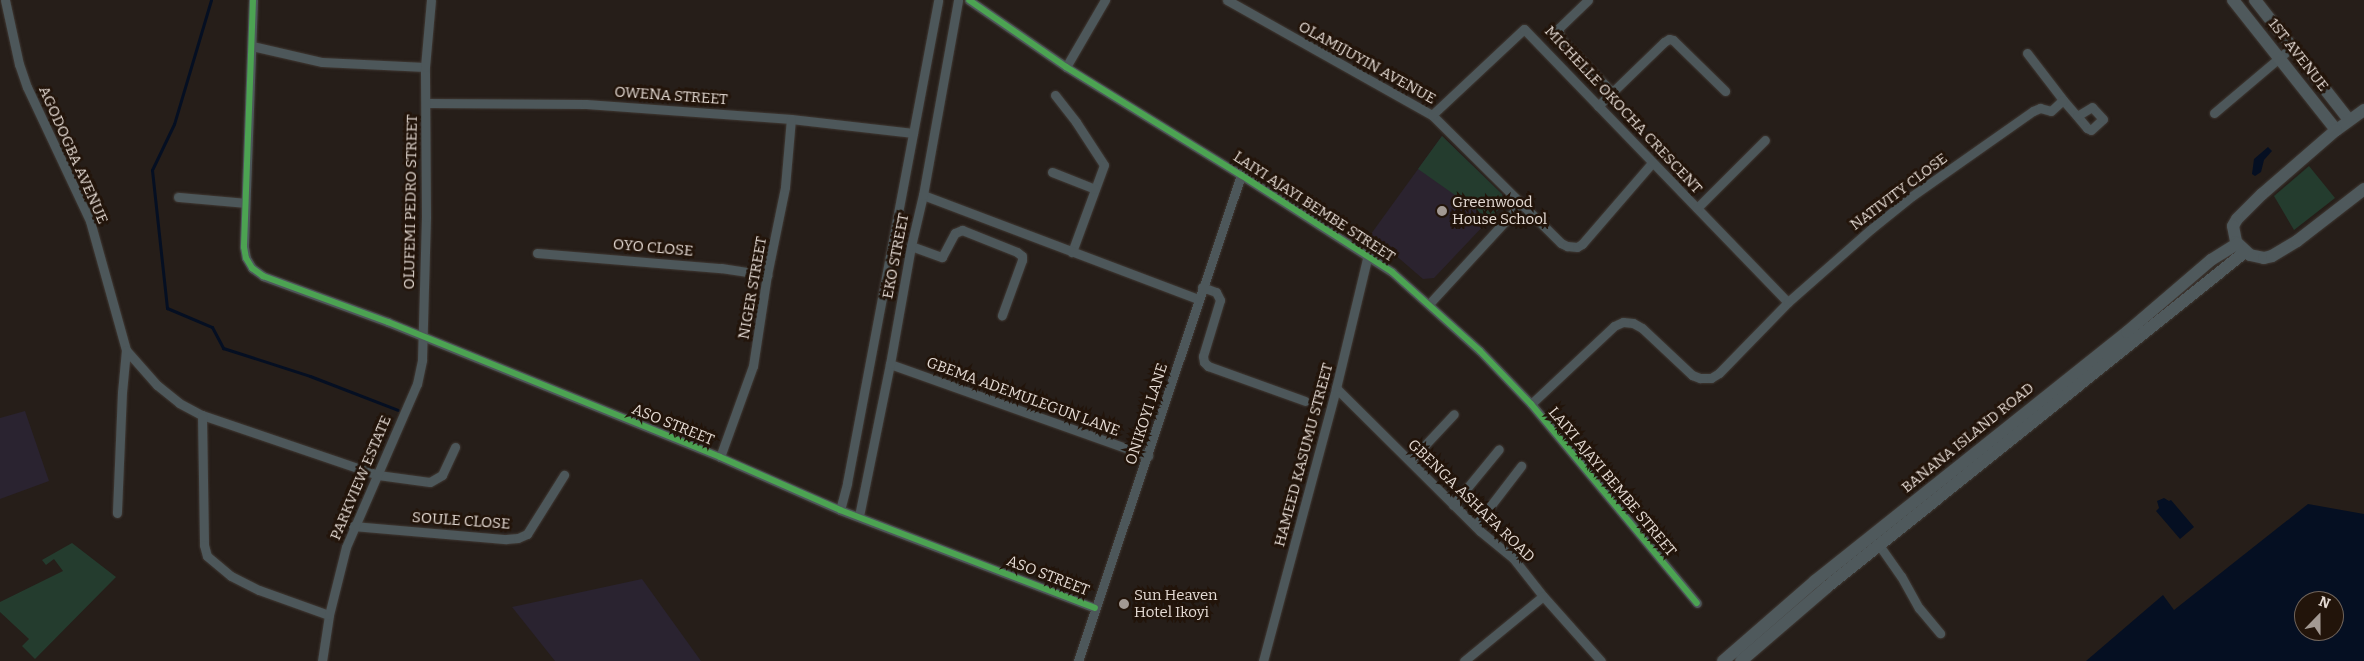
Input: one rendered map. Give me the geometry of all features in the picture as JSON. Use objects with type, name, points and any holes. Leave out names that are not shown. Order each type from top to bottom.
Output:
[{"type":"street","name":"AGODOGBA AVENUE","points":[[5,0],[19,64],[27,87],[90,221],[126,350]]},
{"type":"street","points":[[178,197],[245,203],[253,0]]},
{"type":"street","name":"OLUFEMI PEDRO STREET","points":[[423,338],[427,104],[425,67],[431,0]]},
{"type":"street","name":"EKO STREET","points":[[840,510],[847,484],[938,0]]},
{"type":"street","name":"EKO STREET","points":[[859,516],[890,364],[910,246],[923,196],[958,0]]},
{"type":"street","name":"LAIYI AJAYI BEMBE STREET","points":[[969,0],[1066,67],[1368,255],[1429,304],[1480,351],[1530,404],[1697,603]]},
{"type":"street","points":[[1066,67],[1105,0]]},
{"type":"street","name":"OLAMIJUYIN AVENUE","points":[[1226,0],[1432,114],[1561,243],[1577,247],[1582,244],[1652,163]]},
{"type":"street","points":[[1588,0],[1559,28],[1559,33],[1561,38],[1612,92]]},
{"type":"street","name":"1ST AVENUE","points":[[2234,0],[2336,130]]},
{"type":"street","name":"1ST AVENUE","points":[[2255,0],[2349,120]]},
{"type":"street","name":"MICHELLE OKOCHA CRESCENT","points":[[1432,114],[1524,29],[1788,302]]},
{"type":"street","points":[[1598,106],[1664,42],[1670,39],[1725,91]]},
{"type":"street","points":[[252,46],[322,62],[425,67]]},
{"type":"street","points":[[2214,113],[2278,56],[2292,47]]},
{"type":"street","points":[[2027,54],[2077,116]]},
{"type":"street","points":[[1055,95],[1103,162],[1072,252]]},
{"type":"street","name":"NATIVITY CLOSE","points":[[1530,404],[1614,326],[1623,322],[1633,322],[1642,328],[1692,375],[1700,378],[1711,378],[1719,373],[1788,302],[1866,233],[1912,196],[2033,111],[2040,108],[2051,111],[2063,100]]},
{"type":"street","name":"OWENA STREET","points":[[427,104],[586,104],[790,119],[913,133]]},
{"type":"street","points":[[2364,110],[2336,130],[2262,194],[2237,219],[2233,226],[2241,248],[2256,257],[2272,256],[2297,241],[2364,190]]},
{"type":"street","name":"NIGER STREET","points":[[720,457],[753,366],[767,275],[785,187],[790,119]]},
{"type":"street","points":[[1697,208],[1765,140]]},
{"type":"street","points":[[1052,172],[1095,189]]},
{"type":"street","name":"ONIKOYI LANE","points":[[1078,661],[1241,175]]},
{"type":"street","points":[[923,196],[1198,300]]},
{"type":"street","points":[[1429,304],[1522,202]]},
{"type":"street","name":"ASO STREET","points":[[245,203],[244,247],[246,258],[252,268],[263,276],[388,322],[423,338],[720,457],[840,510],[1095,608]]},
{"type":"street","points":[[910,246],[942,257],[955,233],[962,230],[1017,252],[1022,256],[1022,260],[1002,315]]},
{"type":"street","name":"BANANA ISLAND ROAD","points":[[1723,661],[1743,657],[2241,248]]},
{"type":"street","name":"BANANA ISLAND ROAD","points":[[1743,657],[1815,581],[2127,332],[2212,260],[2241,248]]},
{"type":"street","name":"OYO CLOSE","points":[[537,253],[721,268],[767,275]]},
{"type":"street","name":"HAMEED KASUMU STREET","points":[[1263,661],[1336,388],[1368,255]]},
{"type":"street","points":[[1202,287],[1216,292],[1220,300],[1203,356],[1204,362],[1208,366],[1305,402]]},
{"type":"street","name":"PARKVIEW ESTATE","points":[[322,661],[329,615],[339,570],[353,526],[378,475],[416,384],[422,360],[423,338]]},
{"type":"street","points":[[126,350],[157,385],[179,402],[202,415],[378,475],[430,482],[442,475],[455,447]]},
{"type":"street","points":[[117,513],[122,392],[126,350]]},
{"type":"street","name":"GBEMA ADEMULEGUN LANE","points":[[890,364],[1148,456]]},
{"type":"street","name":"GBENGA ASHAFA ROAD","points":[[1336,388],[1453,505],[1513,558],[1543,596],[1601,661]]},
{"type":"street","points":[[1410,461],[1454,414]]},
{"type":"street","points":[[202,415],[204,545],[207,556],[231,576],[259,590],[329,615]]},
{"type":"street","points":[[1453,505],[1498,448]]},
{"type":"street","points":[[1475,526],[1521,466]]},
{"type":"street","name":"SOULE CLOSE","points":[[353,526],[506,539],[518,538],[527,534],[564,475]]},
{"type":"street","points":[[1879,545],[1901,576],[1919,608],[1940,633]]},
{"type":"street","points":[[1464,661],[1543,596]]},
{"type":"shaded area","name":"Greenwood House School","points":[[1442,136],[1502,194],[1504,204],[1434,278],[1423,279],[1371,234]]},
{"type":"shaded area","points":[[25,411],[49,481],[0,499],[0,418]]},
{"type":"shaded area","points":[[642,579],[701,661],[555,661],[512,607]]},
{"type":"green space","points":[[1442,136],[1502,194],[1504,204],[1489,219],[1418,169]]},
{"type":"green space","points":[[2309,166],[2335,198],[2294,230],[2274,196]]},
{"type":"green space","points":[[72,543],[116,577],[35,659],[22,646],[29,639],[0,612],[0,602],[63,571],[54,559],[46,565],[42,560]]},
{"type":"water","points":[[2268,147],[2272,151],[2264,160],[2261,172],[2255,176],[2252,174],[2254,159]]},
{"type":"water","points":[[2164,498],[2169,501],[2171,500],[2194,527],[2180,539],[2156,511],[2159,508],[2157,501]]},
{"type":"water","points":[[2308,504],[2364,514],[2364,661],[2086,661],[2163,595],[2174,610]]},
{"type":"waterway","points":[[211,0],[174,124],[152,170],[167,308],[212,327],[223,348],[310,376],[398,410]]},
{"type":"cycle path","points":[[253,0],[244,247],[246,258],[252,268],[263,276],[388,322],[720,457],[840,510],[1095,608]]},
{"type":"cycle path","points":[[969,0],[1066,67],[1241,175],[1392,272],[1480,351],[1531,404],[1697,603]]},
{"type":"place","name":"Greenwood House School","points":[[1442,211]]},
{"type":"place","name":"Sun Heaven Hotel Ikoyi","points":[[1124,604]]}]
